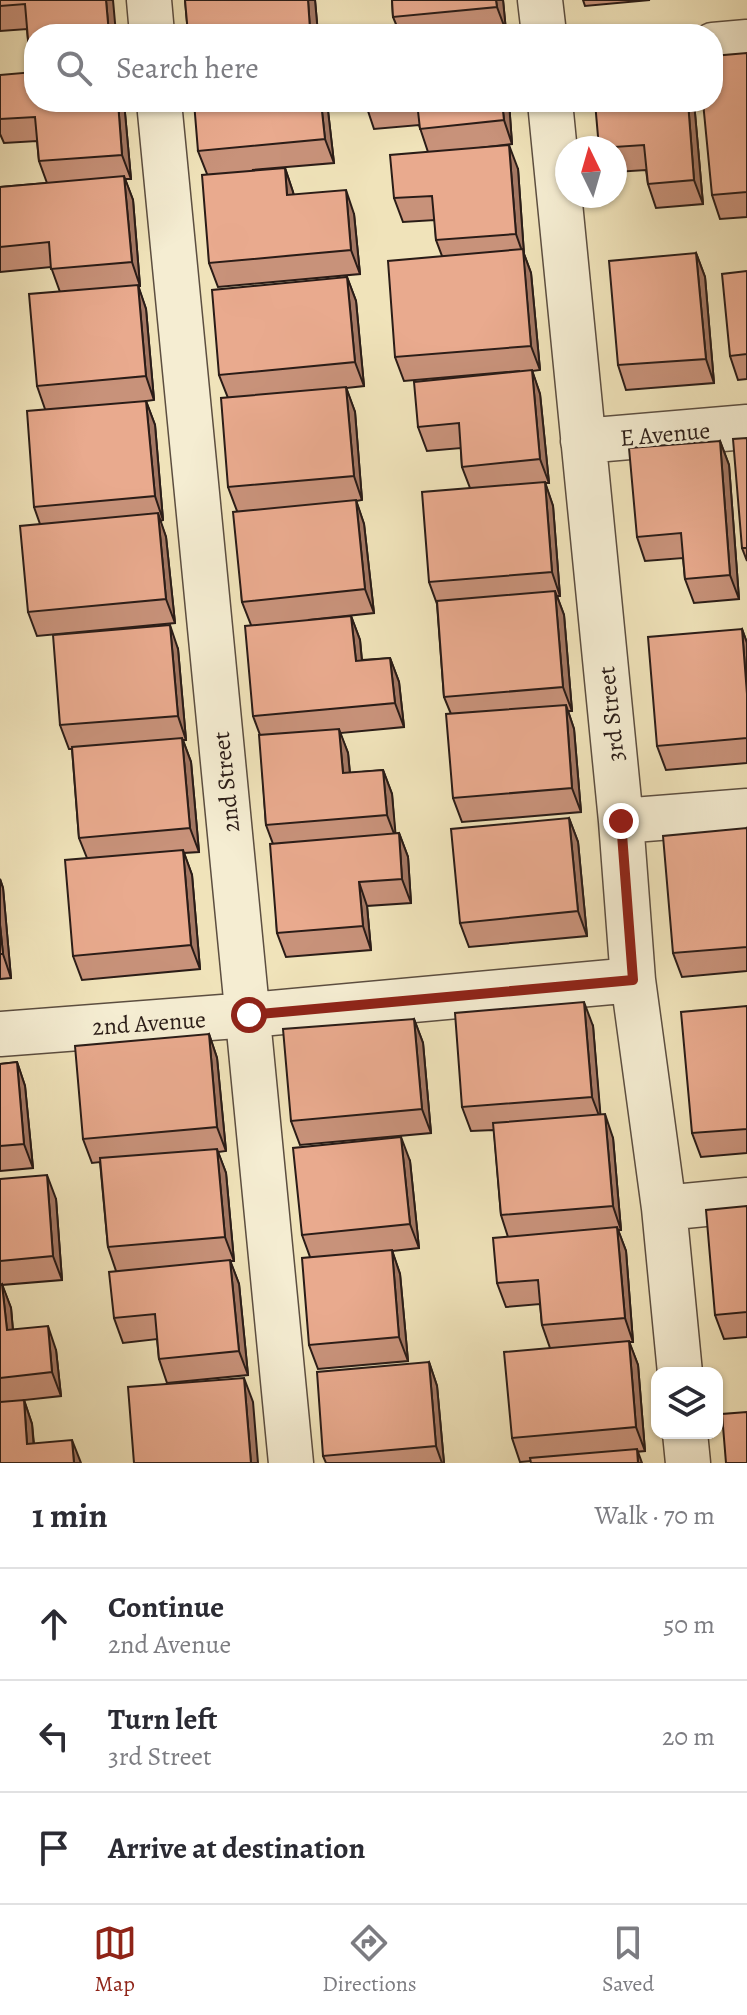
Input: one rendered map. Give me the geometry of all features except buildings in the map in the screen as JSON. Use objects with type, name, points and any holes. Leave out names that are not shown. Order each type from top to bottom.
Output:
[{"type":"street","points":[[149,0],[151,24]]},
{"type":"street","points":[[540,0],[543,24]]},
{"type":"street","points":[[723,44],[747,42]]},
{"type":"street","name":"2nd Street","points":[[160,112],[291,1463]]},
{"type":"street","name":"3rd Street","points":[[551,112],[621,821],[633,980],[664,1208],[679,1367]]},
{"type":"street","name":"E Avenue","points":[[583,441],[747,427]]},
{"type":"street","points":[[621,821],[747,811]]},
{"type":"street","name":"2nd Avenue","points":[[0,1034],[633,980]]},
{"type":"street","points":[[664,1208],[747,1200]]},
{"type":"street","points":[[686,1439],[688,1463]]},
{"type":"route","points":[[249,1015],[633,980],[621,821]]}]
